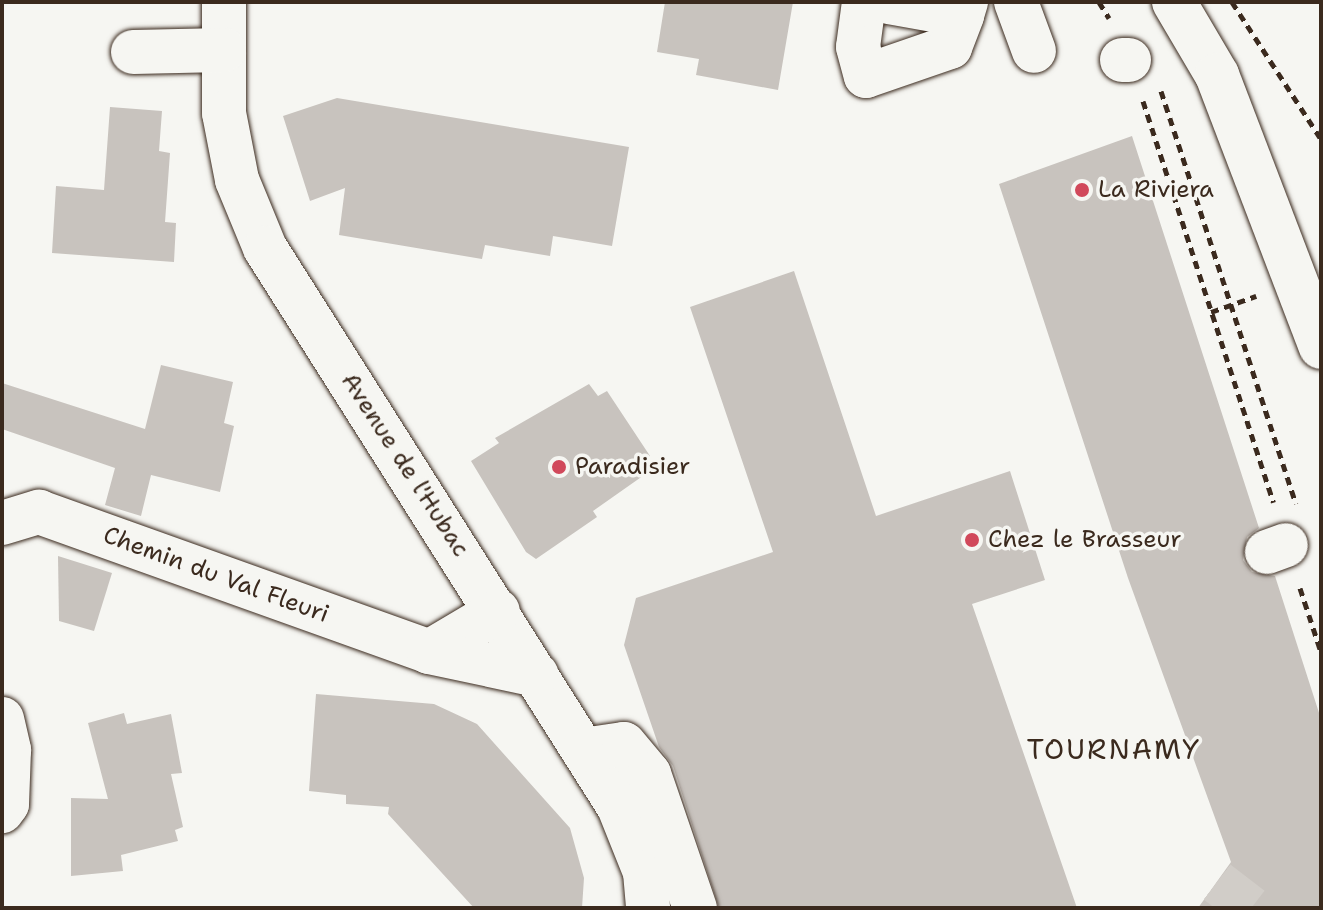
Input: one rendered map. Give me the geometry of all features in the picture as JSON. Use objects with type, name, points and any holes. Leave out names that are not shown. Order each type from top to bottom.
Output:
[{"type":"street","name":"Avenue de l'Hubac","points":[[224,2],[224,113],[237,180],[265,248],[498,611],[619,807],[645,872],[648,908]]},
{"type":"street","points":[[864,2],[858,47],[866,76],[950,47],[935,8]]},
{"type":"street","points":[[1016,2],[1034,51]]},
{"type":"street","points":[[1174,2],[1217,75],[1321,347]]},
{"type":"street","points":[[133,52],[224,50]]},
{"type":"street","name":"Chemin du Val Fleuri","points":[[2,523],[39,512],[429,652],[537,675]]},
{"type":"street","points":[[429,652],[498,611]]},
{"type":"street","points":[[2,719],[9,750],[7,804],[2,811]]},
{"type":"street","points":[[583,750],[624,744],[649,774],[695,908]]},
{"type":"path","points":[[1099,2],[1136,65],[1321,652]]},
{"type":"path","points":[[1232,2],[1321,139]]},
{"type":"path","points":[[1136,65],[1285,538]]},
{"type":"building","points":[[665,2],[793,2],[778,90],[696,75],[699,59],[657,52]]},
{"type":"building","points":[[337,98],[629,147],[612,246],[553,236],[550,256],[485,245],[482,259],[339,235],[345,188],[310,201],[283,116]]},
{"type":"building","points":[[110,107],[162,111],[159,151],[170,153],[165,222],[176,223],[174,262],[52,253],[56,186],[104,190]]},
{"type":"building","points":[[1132,136],[1259,528],[1247,537],[1243,560],[1252,572],[1275,576],[1321,719],[1321,908],[1198,908],[1231,862],[1128,578],[999,184]]},
{"type":"building","points":[[794,271],[876,516],[1010,471],[1045,580],[972,604],[1077,908],[719,908],[673,766],[659,747],[624,645],[636,598],[773,552],[690,307]]},
{"type":"building","points":[[161,365],[233,382],[224,423],[234,426],[220,492],[151,475],[141,516],[105,505],[115,468],[2,429],[2,383],[145,429]]},
{"type":"building","name":"Paradisier","points":[[589,384],[598,396],[607,391],[650,456],[640,462],[647,473],[593,511],[597,517],[536,559],[526,552],[471,461],[499,443],[495,438]]},
{"type":"building","points":[[58,556],[112,573],[94,631],[59,621]]},
{"type":"building","points":[[316,694],[434,704],[477,724],[570,828],[584,878],[582,908],[474,908],[388,814],[389,807],[346,804],[346,795],[309,791]]},
{"type":"building","points":[[124,713],[127,724],[171,714],[182,773],[171,774],[183,827],[175,830],[178,841],[121,855],[123,871],[71,876],[71,798],[108,799],[88,723]]},
{"type":"tunnel","points":[[1217,882],[1251,908]]},
{"type":"place","name":"La Riviera","points":[[1082,190]]},
{"type":"place","name":"Paradisier","points":[[559,467]]},
{"type":"place","name":"Chez le Brasseur","points":[[972,540]]},
{"type":"district","name":"TOURNAMY","points":[[1114,749]]}]
